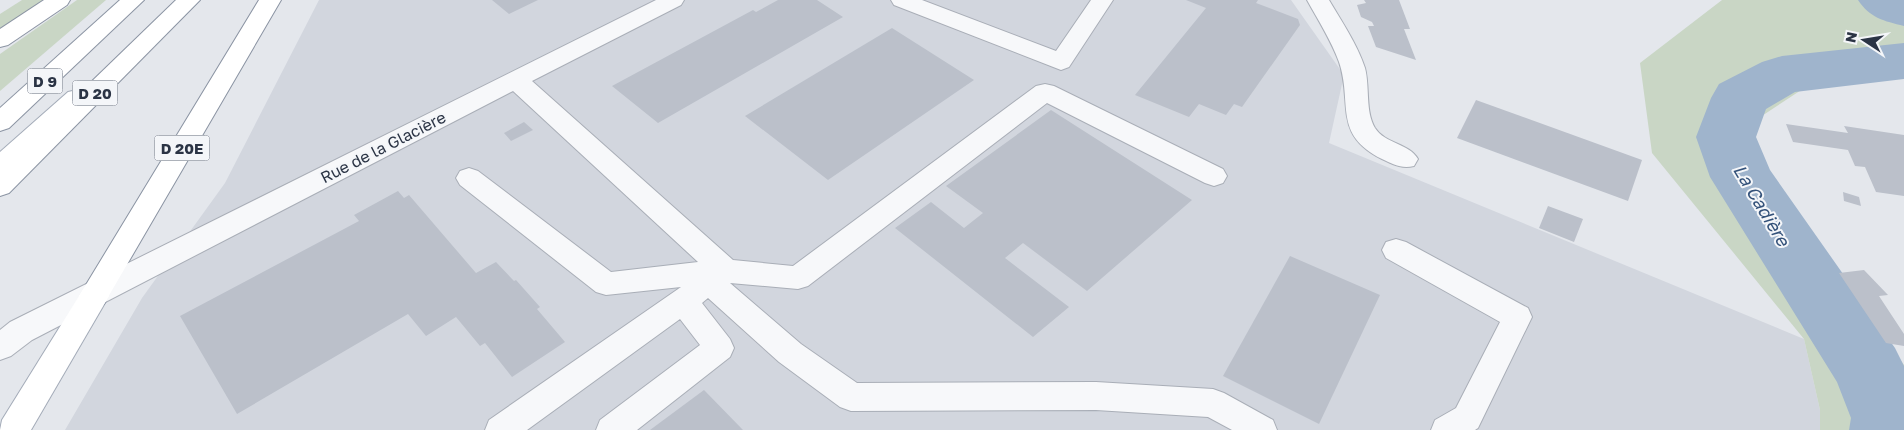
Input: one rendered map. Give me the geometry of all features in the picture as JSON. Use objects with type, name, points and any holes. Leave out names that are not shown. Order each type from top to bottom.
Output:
[{"type":"main road","points":[[0,40],[59,0]]},
{"type":"main road","name":"D 9","points":[[0,122],[133,0]]},
{"type":"main road","name":"D 9","points":[[0,167],[187,0]]},
{"type":"main road","name":"D 20","points":[[0,186],[187,0]]},
{"type":"main road","name":"D 20E","points":[[14,430],[270,0]]},
{"type":"street","name":"Rue de la Glacière","points":[[0,347],[21,332],[94,296],[228,225],[673,0]]},
{"type":"street","points":[[902,0],[1061,62],[1102,0]]},
{"type":"street","points":[[1318,0],[1349,57],[1358,89],[1359,110],[1366,134],[1376,143],[1404,159]]},
{"type":"street","points":[[516,80],[717,276],[790,353],[851,397],[1096,396],[1213,403],[1261,430]]},
{"type":"street","points":[[469,178],[606,284],[717,276],[798,278],[1045,92],[1214,176]]},
{"type":"street","points":[[1396,250],[1517,317],[1467,418],[1447,430]]},
{"type":"street","points":[[501,430],[717,276]]},
{"type":"street","points":[[612,430],[719,348],[683,301]]},
{"type":"shaded area","points":[[319,0],[1291,0],[1344,75],[1329,143],[1804,339],[1820,410],[1820,430],[65,430],[142,298],[225,183]]},
{"type":"green space","points":[[22,0],[45,0],[0,30],[0,14]]},
{"type":"green space","points":[[77,0],[106,0],[0,91],[0,54]]},
{"type":"green space","points":[[1722,0],[1904,0],[1904,73],[1821,77],[1739,131],[1904,365],[1904,430],[1820,430],[1820,410],[1804,339],[1652,153],[1640,63]]},
{"type":"building","points":[[492,0],[538,0],[509,14]]},
{"type":"building","points":[[778,0],[817,0],[843,17],[658,123],[612,86],[753,10],[756,12]]},
{"type":"building","points":[[1186,0],[1258,0],[1256,3],[1298,19],[1300,25],[1242,107],[1234,104],[1226,115],[1199,104],[1189,117],[1135,95],[1206,8]]},
{"type":"building","points":[[1364,0],[1399,0],[1410,29],[1404,29],[1416,60],[1376,47],[1368,26],[1374,26],[1372,22],[1361,17],[1357,5],[1366,3]]},
{"type":"building","points":[[892,28],[974,80],[828,180],[745,116]]},
{"type":"building","points":[[1476,100],[1642,160],[1628,201],[1457,138]]},
{"type":"building","points":[[1051,110],[1192,200],[1087,291],[1023,243],[1005,258],[1069,307],[1033,337],[895,228],[931,202],[964,228],[983,213],[946,186]]},
{"type":"building","points":[[524,122],[533,130],[511,141],[504,133]]},
{"type":"building","points":[[1786,124],[1848,133],[1844,126],[1904,135],[1904,196],[1876,192],[1865,167],[1855,166],[1848,150],[1793,142]]},
{"type":"building","points":[[398,191],[404,198],[409,195],[476,273],[496,262],[514,281],[516,280],[540,307],[537,309],[565,342],[512,377],[485,343],[480,346],[456,317],[426,336],[408,314],[237,414],[180,316],[359,221],[354,215]]},
{"type":"building","points":[[1843,192],[1859,197],[1861,206],[1844,201]]},
{"type":"building","points":[[1548,206],[1583,219],[1574,242],[1539,228]]},
{"type":"building","points":[[1290,256],[1380,295],[1319,424],[1223,376]]},
{"type":"building","points":[[1864,270],[1888,295],[1879,296],[1904,334],[1904,346],[1886,343],[1839,273]]},
{"type":"building","points":[[704,390],[743,430],[650,430]]},
{"type":"waterway","name":"La Cadière","points":[[1884,0],[1904,10]]},
{"type":"waterway","name":"La Cadière","points":[[1888,430],[1889,418],[1869,370],[1741,177],[1726,137],[1740,98],[1782,75],[1904,61]]}]
